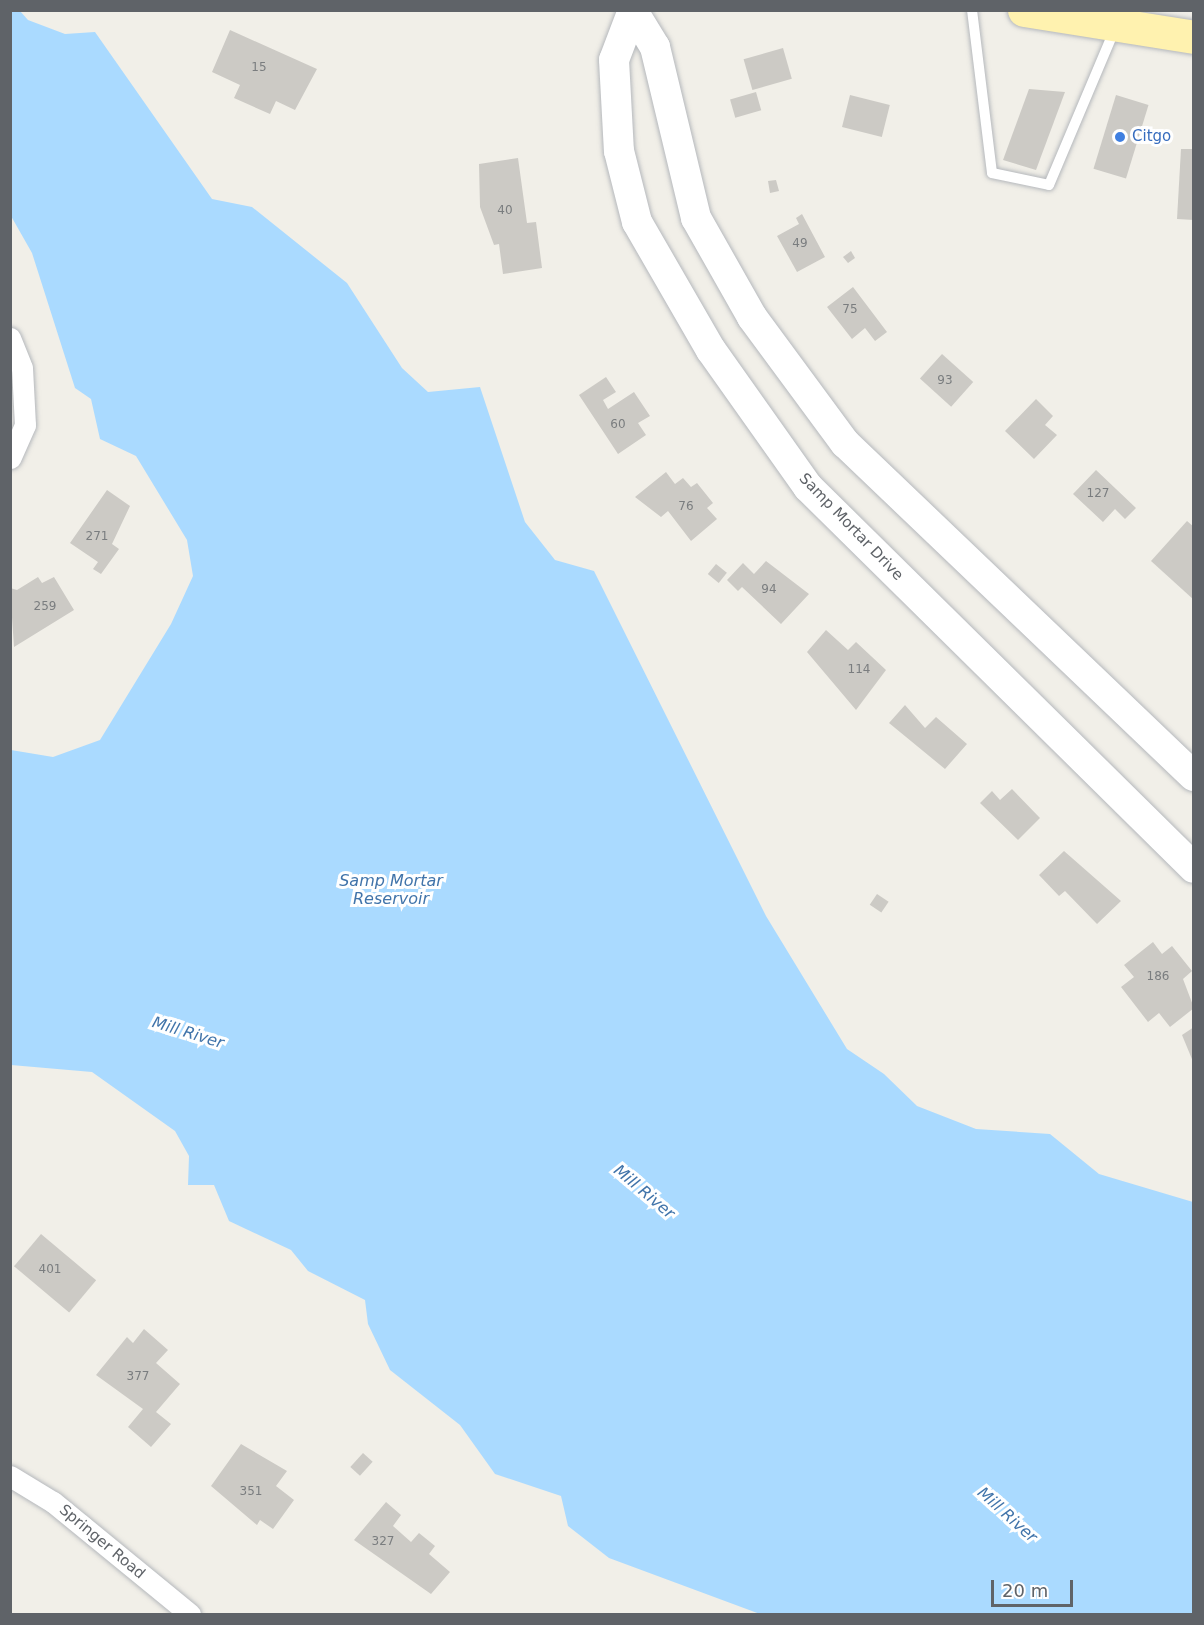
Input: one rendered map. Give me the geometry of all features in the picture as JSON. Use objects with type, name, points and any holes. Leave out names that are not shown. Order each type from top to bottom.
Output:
[{"type":"main road","points":[[1024,10],[1194,37]]},
{"type":"main road","name":"Samp Mortar Drive","points":[[633,11],[655,47],[696,218],[752,317],[845,443],[1194,776]]},
{"type":"main road","name":"Samp Mortar Drive","points":[[633,11],[614,60],[619,151],[637,222],[711,350],[808,487],[1194,868]]},
{"type":"street","points":[[10,338],[22,368],[25,425],[10,458]]},
{"type":"street","name":"Springer Road","points":[[10,1476],[53,1502],[190,1614]]},
{"type":"lane","points":[[972,10],[992,173],[1049,185],[1117,26]]},
{"type":"water","name":"Samp Mortar Reservoir","points":[[10,11],[20,11],[28,20],[65,34],[95,32],[212,199],[252,207],[347,283],[402,368],[428,392],[480,387],[525,522],[555,560],[594,571],[766,916],[847,1049],[884,1074],[917,1106],[976,1129],[1050,1134],[1099,1174],[1193,1202],[1193,1614],[760,1614],[609,1558],[568,1526],[561,1496],[495,1474],[460,1425],[390,1370],[368,1324],[365,1300],[308,1271],[291,1250],[229,1221],[214,1185],[188,1185],[189,1156],[175,1131],[92,1072],[11,1065],[11,750],[53,757],[100,740],[171,624],[193,576],[187,540],[136,456],[100,439],[91,399],[75,388],[32,253],[11,216]]},
{"type":"building","points":[[230,30],[317,69],[295,110],[276,101],[270,114],[234,98],[240,85],[212,72]]},
{"type":"building","points":[[783,48],[792,79],[752,90],[744,59]]},
{"type":"building","points":[[1029,89],[1065,92],[1036,170],[1003,160]]},
{"type":"building","points":[[756,92],[761,110],[735,118],[730,99]]},
{"type":"building","points":[[850,95],[890,105],[882,137],[842,127]]},
{"type":"building","name":"Citgo","points":[[1116,95],[1149,105],[1126,179],[1093,169]]},
{"type":"building","points":[[1181,149],[1194,149],[1194,220],[1177,219]]},
{"type":"building","points":[[518,158],[527,223],[536,222],[542,268],[503,274],[499,244],[494,245],[480,207],[479,164]]},
{"type":"building","points":[[776,180],[779,191],[770,193],[768,181]]},
{"type":"building","points":[[802,214],[825,257],[797,272],[777,236],[799,224],[796,218]]},
{"type":"building","points":[[851,251],[855,258],[848,263],[843,257]]},
{"type":"building","points":[[853,287],[887,332],[875,341],[865,328],[852,339],[827,307]]},
{"type":"building","points":[[942,354],[973,382],[951,407],[920,379]]},
{"type":"building","points":[[606,377],[616,392],[603,400],[608,409],[634,392],[650,416],[638,423],[646,435],[618,454],[579,395]]},
{"type":"building","points":[[1036,399],[1053,416],[1045,425],[1057,435],[1034,459],[1005,431]]},
{"type":"building","points":[[1096,470],[1136,508],[1125,519],[1115,509],[1103,522],[1073,494]]},
{"type":"building","points":[[666,472],[675,484],[683,478],[691,487],[697,483],[713,503],[707,508],[717,519],[691,541],[668,511],[661,517],[635,497]]},
{"type":"building","points":[[107,490],[130,506],[112,544],[119,549],[101,574],[93,569],[98,562],[70,543]]},
{"type":"building","points":[[1187,521],[1194,527],[1194,600],[1151,561]]},
{"type":"building","points":[[766,561],[809,594],[781,624],[742,587],[738,591],[727,580],[743,563],[754,574]]},
{"type":"building","points":[[716,564],[727,573],[719,583],[708,574]]},
{"type":"building","points":[[38,577],[42,583],[54,577],[74,610],[14,647],[10,588],[17,590]]},
{"type":"building","points":[[826,630],[848,650],[856,642],[886,670],[856,710],[807,652]]},
{"type":"building","points":[[905,705],[925,728],[936,717],[967,744],[945,769],[889,723]]},
{"type":"building","points":[[1012,789],[1040,818],[1018,840],[980,803],[992,791],[1000,800]]},
{"type":"building","points":[[1064,851],[1121,901],[1097,924],[1065,891],[1059,896],[1039,875]]},
{"type":"building","points":[[877,894],[889,902],[881,913],[870,905]]},
{"type":"building","points":[[1153,942],[1162,954],[1172,946],[1192,971],[1183,979],[1194,1008],[1170,1027],[1159,1013],[1148,1022],[1121,987],[1134,977],[1124,965]]},
{"type":"building","points":[[1194,1027],[1194,1064],[1182,1035]]},
{"type":"building","points":[[41,1234],[96,1280],[69,1312],[14,1266]]},
{"type":"building","points":[[144,1329],[168,1350],[156,1363],[180,1384],[156,1412],[171,1424],[151,1447],[128,1427],[143,1409],[96,1375],[127,1337],[133,1343]]},
{"type":"building","points":[[241,1444],[287,1471],[276,1486],[294,1500],[273,1529],[260,1520],[257,1525],[211,1486]]},
{"type":"building","points":[[363,1453],[373,1462],[360,1476],[350,1467]]},
{"type":"building","points":[[386,1502],[401,1515],[393,1526],[411,1542],[419,1533],[435,1546],[429,1554],[450,1572],[431,1594],[354,1540]]},
{"type":"place","name":"Citgo","points":[[1120,137]]},
{"type":"water label","name":"Mill River","points":[[188,1033]]},
{"type":"water label","name":"Mill River","points":[[644,1192]]},
{"type":"water label","name":"Mill River","points":[[1007,1515]]}]
